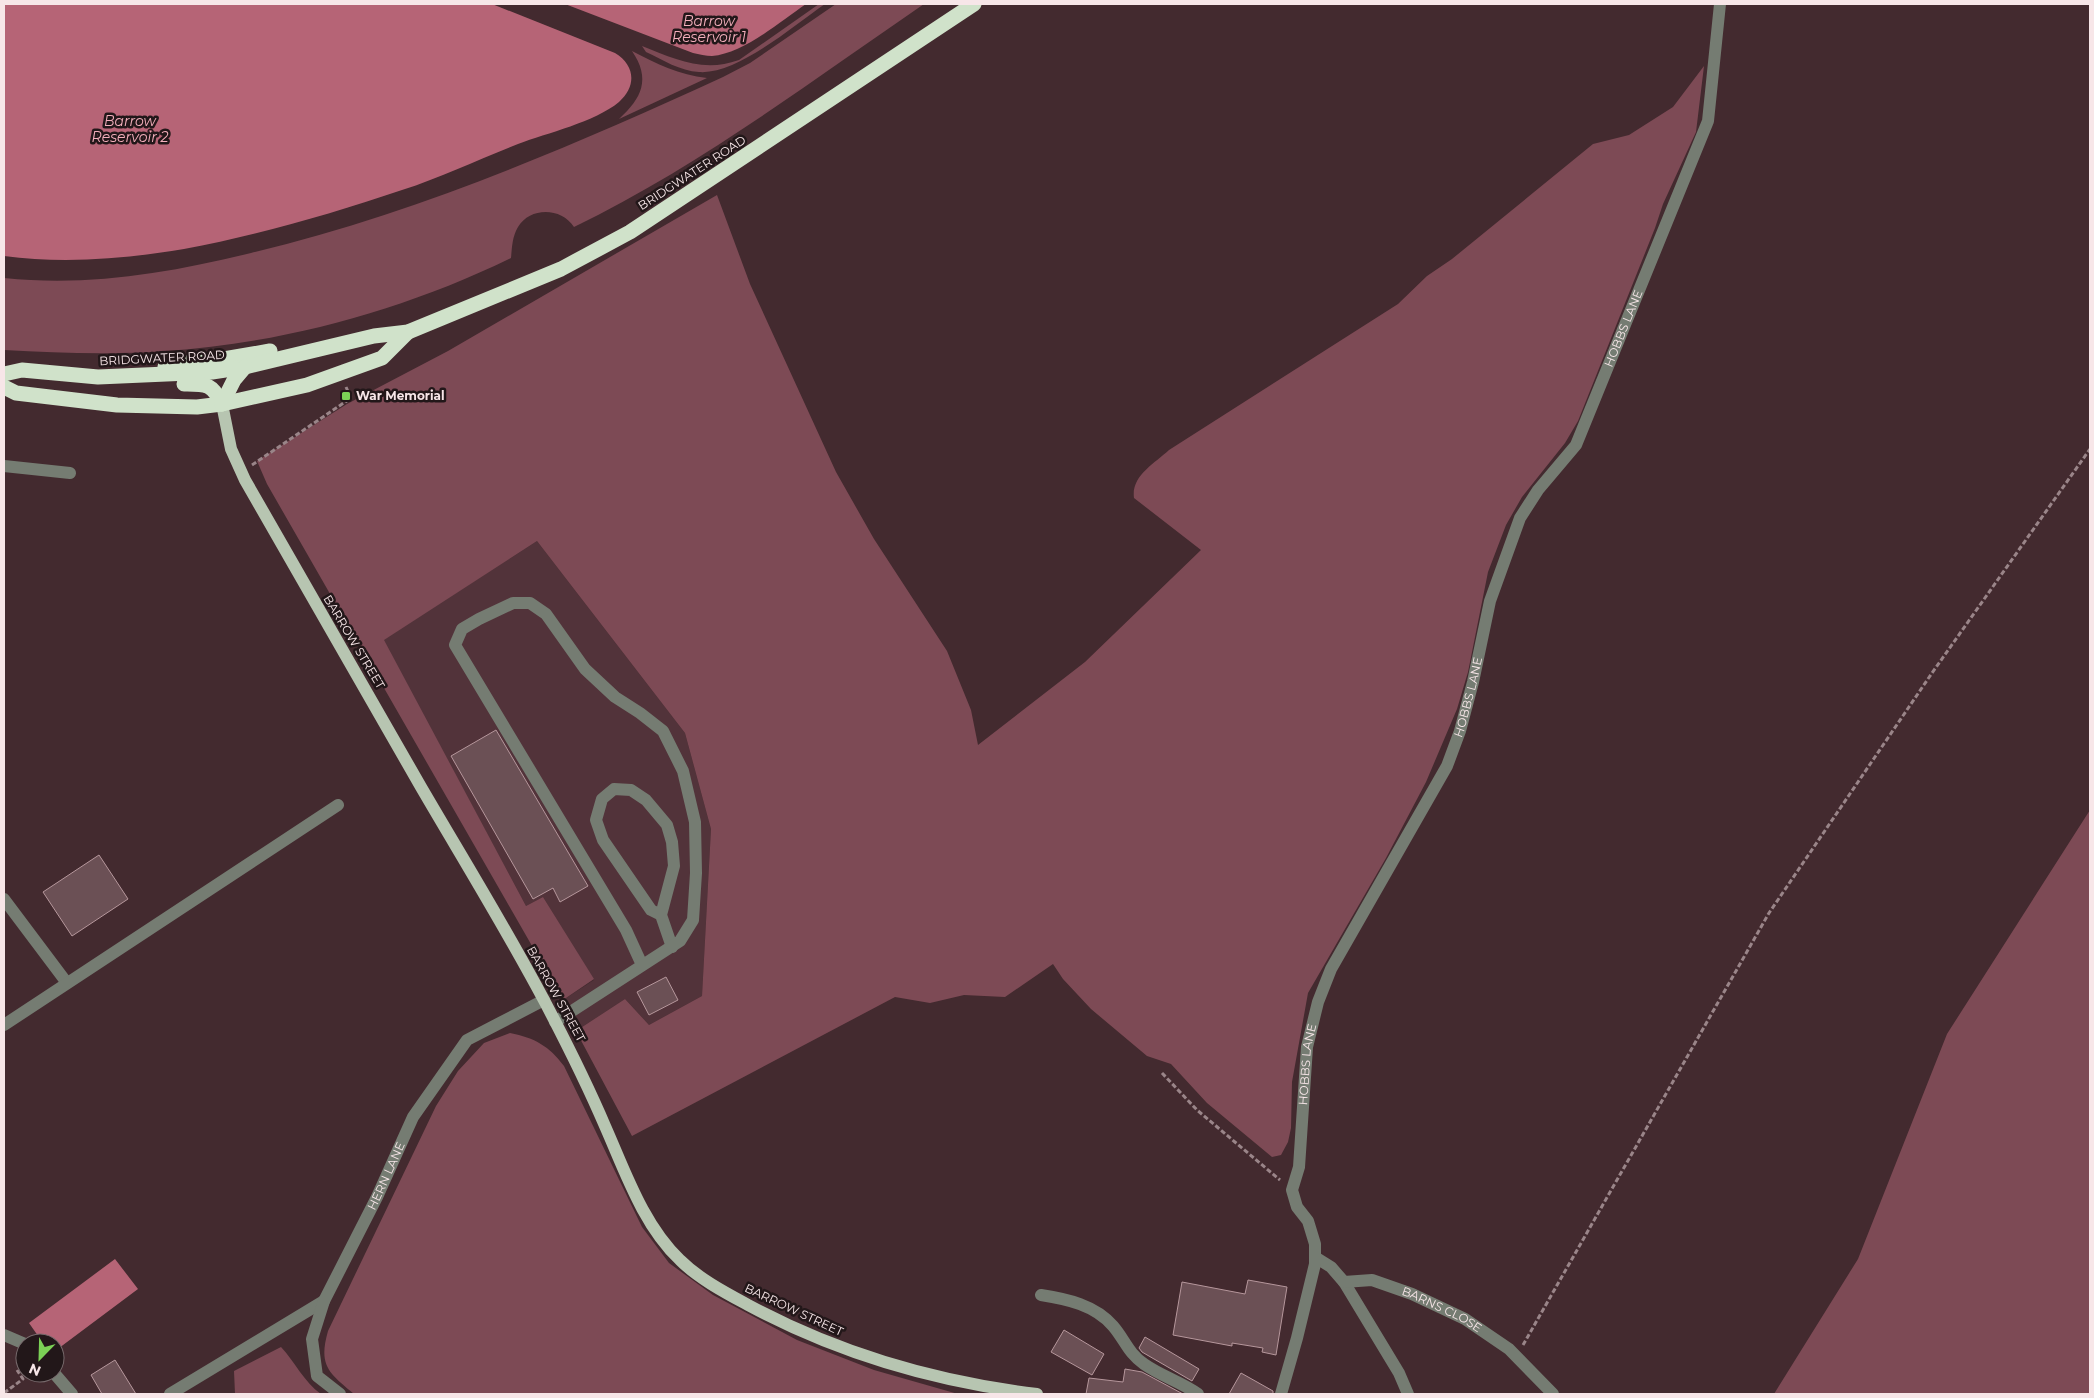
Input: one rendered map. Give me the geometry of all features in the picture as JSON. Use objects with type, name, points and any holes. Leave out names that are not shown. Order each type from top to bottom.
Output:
[{"type":"highway","name":"BRIDGWATER ROAD","points":[[4,374],[22,370],[98,377],[202,373],[245,367],[374,336],[408,332],[561,269],[630,232],[974,4]]},
{"type":"highway","name":"BRIDGWATER ROAD","points":[[4,387],[16,393],[117,405],[197,407],[222,404],[286,391],[382,358],[408,332]]},
{"type":"highway","points":[[145,376],[172,364],[245,356],[347,335],[374,336]]},
{"type":"highway","points":[[222,404],[234,380],[245,367]]},
{"type":"highway","points":[[145,376],[179,384],[203,383],[215,390],[222,404]]},
{"type":"main road","name":"BARROW STREET","points":[[222,404],[226,432],[241,472],[544,1000],[578,1065],[641,1203],[664,1242],[681,1261],[733,1297],[833,1344],[887,1362],[964,1383],[1037,1394]]},
{"type":"street","name":"HOBBS LANE","points":[[1292,1190],[1299,1167],[1307,1047],[1318,1002],[1331,970],[1447,766],[1460,731],[1473,682],[1490,601],[1520,518],[1538,490],[1576,444],[1708,121],[1720,4]]},
{"type":"street","points":[[4,466],[70,473]]},
{"type":"street","points":[[555,1022],[680,942],[693,920],[696,873],[695,822],[683,771],[663,731],[615,697],[585,669],[546,614],[530,603],[513,603],[462,629],[455,645],[626,930],[642,965]]},
{"type":"street","points":[[661,915],[650,910],[603,840],[596,820],[602,799],[614,789],[631,790],[646,800],[667,824],[672,842],[674,866],[661,915],[672,947]]},
{"type":"street","points":[[4,1024],[338,805]]},
{"type":"street","points":[[4,899],[67,983]]},
{"type":"street","name":"HERN LANE","points":[[340,1394],[317,1376],[312,1339],[324,1302],[377,1197],[413,1117],[443,1071],[467,1040],[544,1000]]},
{"type":"street","points":[[1281,1394],[1298,1338],[1315,1256],[1315,1244],[1308,1221],[1297,1207],[1292,1190]]},
{"type":"street","points":[[1315,1256],[1331,1267],[1344,1282],[1399,1373],[1408,1394]]},
{"type":"street","name":"BARNS CLOSE","points":[[1344,1282],[1372,1280],[1412,1294],[1466,1319],[1509,1349],[1553,1394]]},
{"type":"street","points":[[1041,1295],[1069,1299],[1099,1313],[1113,1326],[1127,1349],[1144,1364],[1198,1394]]},
{"type":"street","points":[[170,1394],[324,1302]]},
{"type":"street","points":[[63,1383],[72,1394]]},
{"type":"path","points":[[241,472],[351,398],[340,374]]},
{"type":"path","points":[[1517,1356],[1770,912],[1932,673],[2090,449]]},
{"type":"path","points":[[1162,1073],[1197,1110],[1292,1190]]},
{"type":"path","points":[[4,1393],[19,1383]]},
{"type":"shaded area","points":[[819,4],[825,4],[747,58],[714,71],[699,72],[678,67],[646,52],[642,46],[689,63],[701,65],[726,64],[739,60]]},
{"type":"shaded area","points":[[836,4],[924,4],[709,151],[620,203],[574,227],[568,220],[554,213],[538,213],[523,220],[516,231],[511,258],[470,277],[386,308],[343,321],[299,332],[211,347],[126,353],[4,350],[4,278],[66,281],[159,272],[251,253],[372,219],[491,177],[608,129],[723,77],[750,63]]},
{"type":"shaded area","points":[[632,51],[678,72],[707,78],[619,119],[638,96],[641,88],[641,70]]},
{"type":"shaded area","points":[[1704,66],[1696,132],[1663,204],[1578,421],[1565,443],[1522,497],[1506,525],[1488,572],[1468,672],[1457,709],[1426,782],[1386,858],[1308,993],[1292,1082],[1291,1128],[1288,1142],[1281,1155],[1272,1157],[1207,1103],[1171,1064],[1147,1056],[1091,1009],[1063,979],[1053,964],[1005,997],[964,995],[930,1003],[895,997],[632,1136],[576,1031],[625,999],[649,1025],[702,996],[711,829],[685,733],[537,541],[384,640],[526,906],[543,897],[594,979],[563,1000],[267,484],[257,461],[347,404],[448,351],[717,195],[750,284],[836,472],[874,539],[947,651],[971,710],[978,745],[1085,662],[1201,550],[1134,498],[1136,483],[1145,471],[1169,450],[1398,304],[1427,276],[1452,259],[1593,144],[1629,135],[1673,107]]},
{"type":"shaded area","points":[[537,541],[685,733],[711,829],[702,996],[649,1025],[625,999],[576,1031],[563,1000],[594,980],[543,897],[526,906],[383,640]]},
{"type":"shaded area","points":[[2090,810],[2090,1394],[1774,1394],[1858,1259],[1947,1034]]},
{"type":"shaded area","points":[[510,1033],[527,1037],[541,1044],[553,1053],[564,1066],[642,1227],[669,1263],[713,1295],[797,1340],[874,1370],[958,1394],[354,1394],[332,1374],[325,1361],[325,1343],[328,1331],[436,1106],[458,1071],[484,1043]]},
{"type":"shaded area","points":[[281,1347],[310,1384],[321,1394],[235,1394],[234,1371]]},
{"type":"water","name":"Barrow Reservoir 2","points":[[4,4],[492,4],[615,53],[627,63],[630,70],[631,83],[625,96],[619,102],[584,121],[518,144],[417,185],[294,223],[184,249],[117,258],[49,260],[4,256]]},
{"type":"water","name":"Barrow Reservoir 1","points":[[565,4],[806,4],[749,43],[724,54],[712,56],[693,53]]},
{"type":"water","points":[[115,1259],[138,1289],[65,1344],[65,1333],[36,1333],[29,1323]]},
{"type":"building","points":[[496,730],[588,886],[560,902],[553,888],[533,899],[451,756]]},
{"type":"building","points":[[99,855],[128,899],[72,936],[43,892]]},
{"type":"building","points":[[666,977],[678,1000],[649,1015],[637,992]]},
{"type":"building","points":[[1248,1280],[1287,1287],[1276,1355],[1262,1352],[1263,1348],[1232,1343],[1232,1346],[1173,1335],[1182,1282],[1245,1294]]},
{"type":"building","points":[[1064,1330],[1104,1354],[1092,1375],[1051,1352]]},
{"type":"building","points":[[1145,1337],[1199,1369],[1192,1381],[1142,1352],[1139,1348]]},
{"type":"building","points":[[115,1360],[136,1394],[102,1394],[91,1375]]},
{"type":"building","points":[[1125,1369],[1142,1372],[1183,1394],[1086,1394],[1089,1378],[1123,1382]]},
{"type":"building","points":[[1241,1373],[1273,1391],[1273,1394],[1229,1394]]},
{"type":"place","name":"War Memorial","points":[[346,396]]}]
